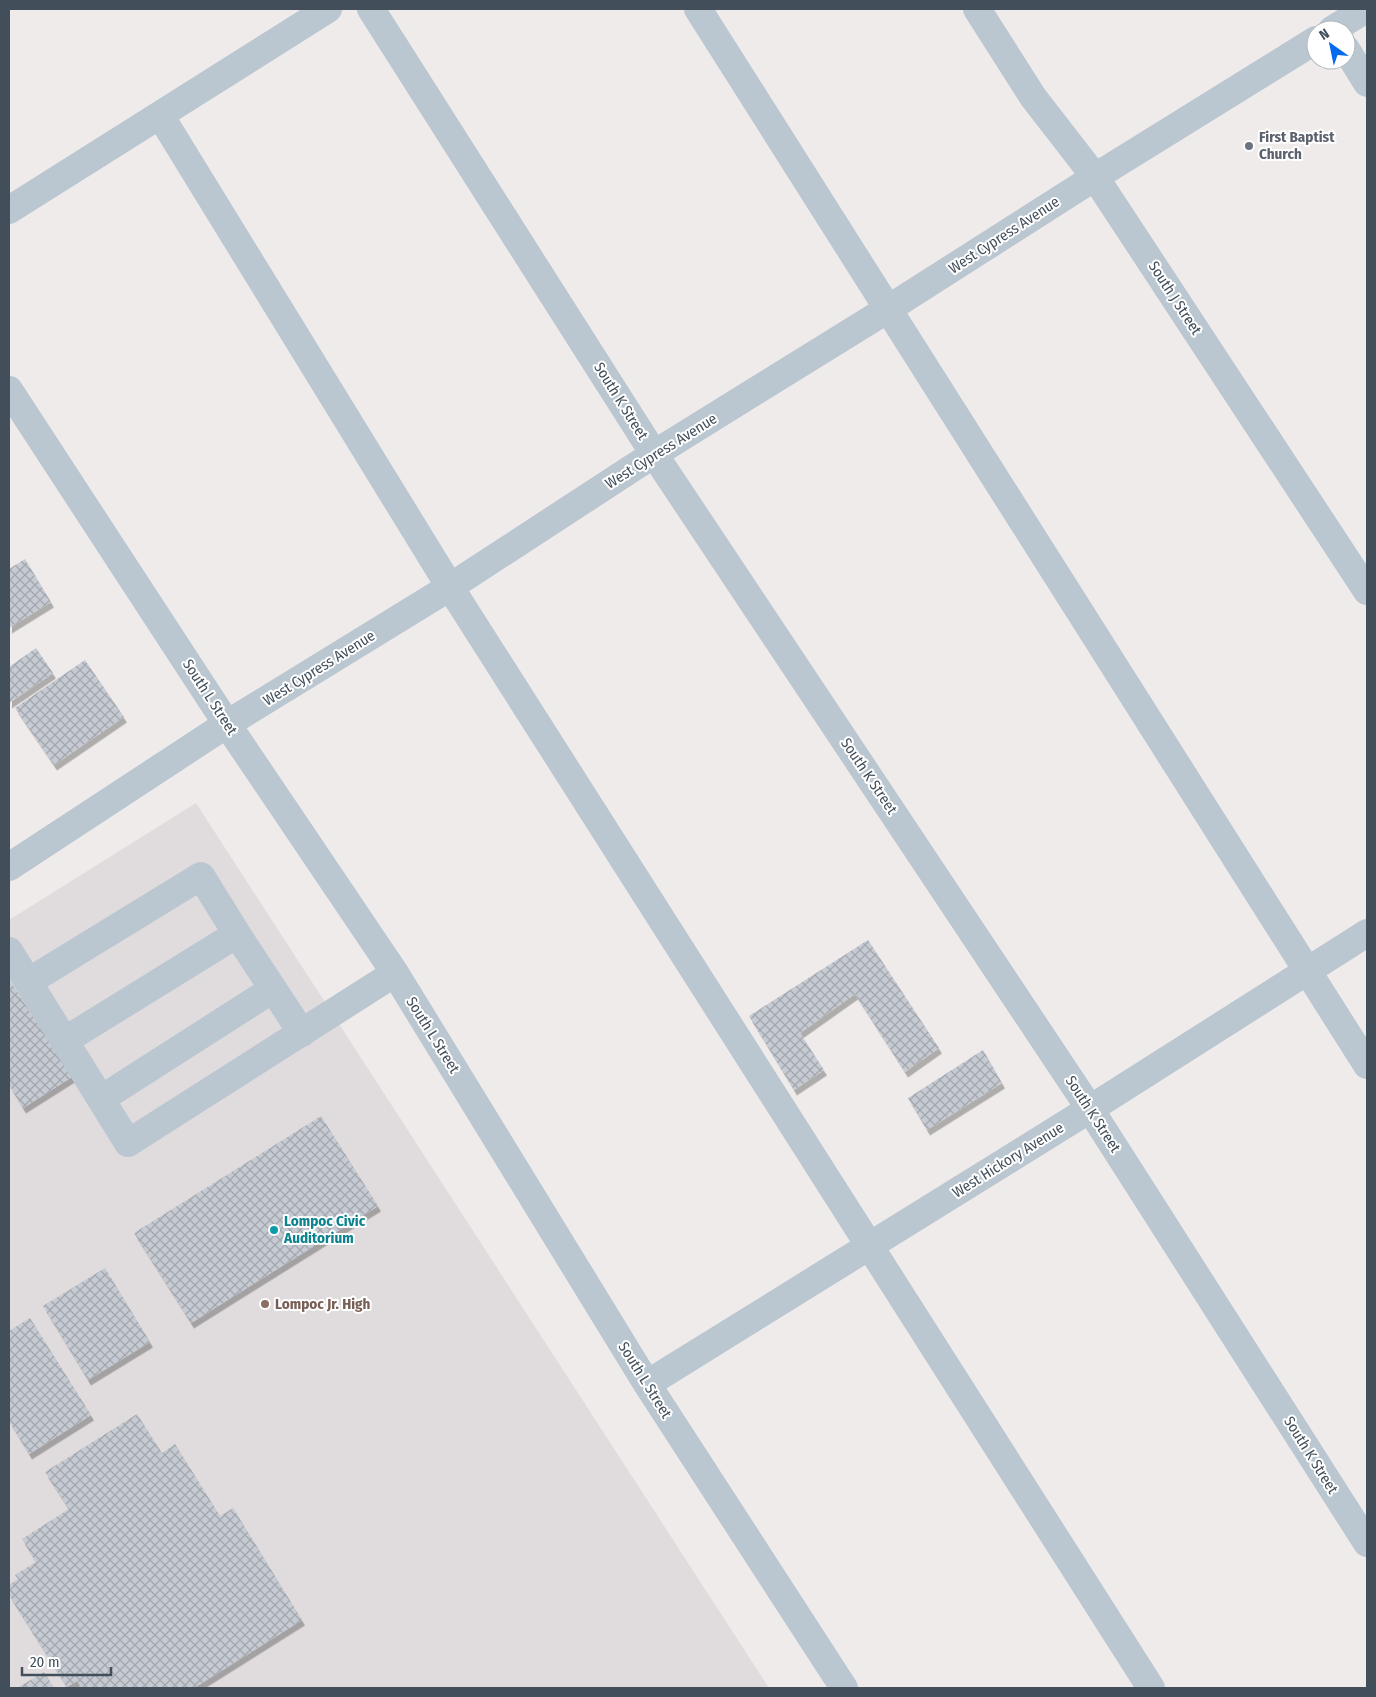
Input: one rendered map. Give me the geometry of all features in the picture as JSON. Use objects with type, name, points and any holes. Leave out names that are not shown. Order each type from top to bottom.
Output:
[{"type":"street","points":[[9,210],[328,9]]},
{"type":"street","name":"South K Street","points":[[371,9],[654,454],[1090,1109],[1367,1544]]},
{"type":"street","points":[[698,9],[1367,1065]]},
{"type":"street","name":"South J Street","points":[[977,9],[1033,98],[1095,177],[1367,591]]},
{"type":"street","name":"West Cypress Avenue","points":[[1352,20],[1366,9]]},
{"type":"street","name":"West Cypress Avenue","points":[[10,862],[227,724],[450,587],[654,454],[888,309],[1095,177],[1306,51]]},
{"type":"street","points":[[1356,68],[1367,83]]},
{"type":"street","points":[[160,115],[450,587],[1151,1688]]},
{"type":"street","name":"South L Street","points":[[9,390],[227,724],[395,973],[647,1384],[844,1688]]},
{"type":"street","points":[[28,982],[201,876],[236,934],[302,1033]]},
{"type":"street","name":"West Hickory Avenue","points":[[647,1384],[1090,1109],[1367,933]]},
{"type":"street","points":[[64,1041],[236,934]]},
{"type":"street","points":[[9,951],[128,1143],[395,973]]},
{"type":"street","points":[[100,1099],[273,989]]},
{"type":"shaded area","name":"Lompoc Jr. High","points":[[196,803],[769,1688],[9,1688],[9,920]]},
{"type":"building","points":[[25,559],[51,602],[9,628],[9,569]]},
{"type":"building","points":[[36,648],[53,673],[9,703],[9,667]]},
{"type":"building","points":[[85,660],[124,717],[54,765],[15,708]]},
{"type":"building","points":[[868,940],[939,1048],[905,1072],[855,994],[800,1033],[824,1070],[794,1090],[749,1016]]},
{"type":"building","points":[[9,979],[72,1077],[23,1108],[9,1085]]},
{"type":"building","points":[[983,1050],[1002,1083],[927,1130],[908,1098]]},
{"type":"building","points":[[321,1116],[378,1206],[191,1323],[134,1233]]},
{"type":"building","points":[[105,1268],[150,1342],[88,1380],[43,1306]]},
{"type":"building","points":[[30,1318],[91,1415],[29,1454],[9,1421],[9,1331]]},
{"type":"building","points":[[137,1414],[162,1453],[175,1444],[220,1516],[233,1508],[302,1620],[194,1688],[82,1688],[77,1681],[67,1687],[9,1595],[9,1585],[18,1579],[15,1575],[36,1562],[22,1539],[69,1509],[45,1472]]},
{"type":"building","points":[[44,1672],[54,1688],[17,1688]]},
{"type":"place","name":"First Baptist Church","points":[[1249,146]]},
{"type":"place","name":"Lompoc Civic Auditorium","points":[[274,1230]]},
{"type":"place","name":"Lompoc Jr. High","points":[[265,1304]]}]
